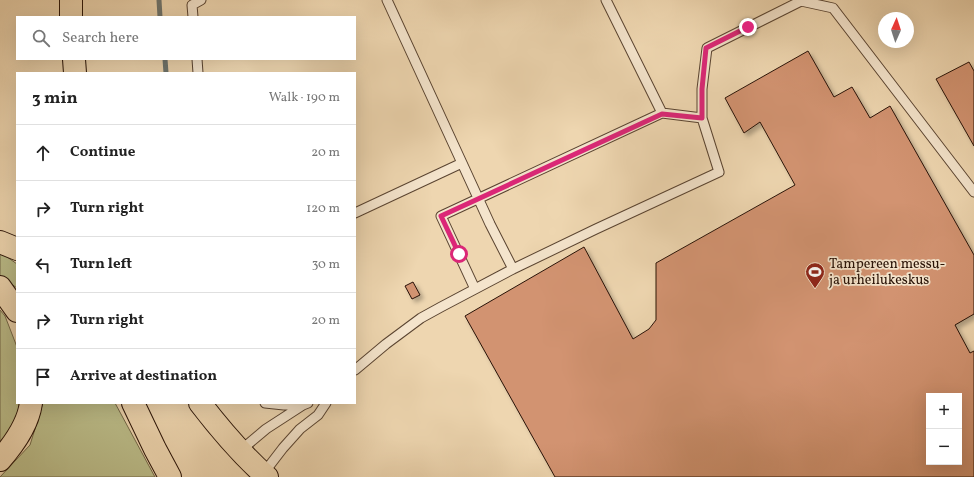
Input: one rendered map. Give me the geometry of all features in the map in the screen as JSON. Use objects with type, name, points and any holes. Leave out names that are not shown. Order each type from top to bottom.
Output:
[{"type":"main road","points":[[71,0],[71,16]]},
{"type":"main road","points":[[74,60],[75,72]]},
{"type":"main road","points":[[0,242],[16,249]]},
{"type":"main road","points":[[0,287],[16,310]]},
{"type":"main road","points":[[0,460],[11,447],[24,427],[31,404]]},
{"type":"main road","points":[[133,404],[170,477]]},
{"type":"main road","points":[[201,404],[240,451],[265,475]]},
{"type":"lane","points":[[193,16],[192,5],[201,0]]},
{"type":"lane","points":[[387,0],[490,224],[513,269]]},
{"type":"lane","points":[[606,0],[662,114]]},
{"type":"lane","points":[[356,369],[386,344],[421,318],[513,269],[719,172],[702,118],[702,89],[706,48],[801,1],[833,8],[974,192]]},
{"type":"lane","points":[[197,60],[198,72]]},
{"type":"lane","points":[[475,289],[441,216],[662,114],[702,118]]},
{"type":"lane","points":[[356,213],[462,163]]},
{"type":"lane","points":[[274,404],[305,404]]},
{"type":"lane","points":[[240,451],[266,429],[305,404]]},
{"type":"lane","points":[[265,475],[283,448],[300,429],[318,415],[325,404]]},
{"type":"green space","points":[[0,252],[16,263],[16,287],[0,276]]},
{"type":"green space","points":[[0,310],[5,316],[16,344],[16,404],[19,404],[18,414],[0,448]]},
{"type":"green space","points":[[43,404],[116,404],[155,477],[0,477],[30,445]]},
{"type":"building","name":"Tampereen messu- ja urheilukeskus","points":[[808,51],[834,97],[852,87],[870,118],[890,106],[974,255],[974,314],[955,325],[970,353],[974,351],[974,477],[555,477],[465,316],[584,247],[633,339],[649,329],[656,320],[656,263],[795,185],[760,122],[744,133],[725,98]]},
{"type":"building","points":[[969,62],[974,71],[974,146],[936,79]]},
{"type":"building","points":[[413,282],[420,295],[412,299],[405,286]]},
{"type":"waterway","points":[[159,0],[160,16]]},
{"type":"waterway","points":[[165,60],[166,72]]},
{"type":"place","name":"Tampereen messu- ja urheilukeskus","points":[[815,289]]},
{"type":"route","points":[[459,254],[441,216],[662,114],[702,118],[702,89],[706,48],[748,27]]}]
